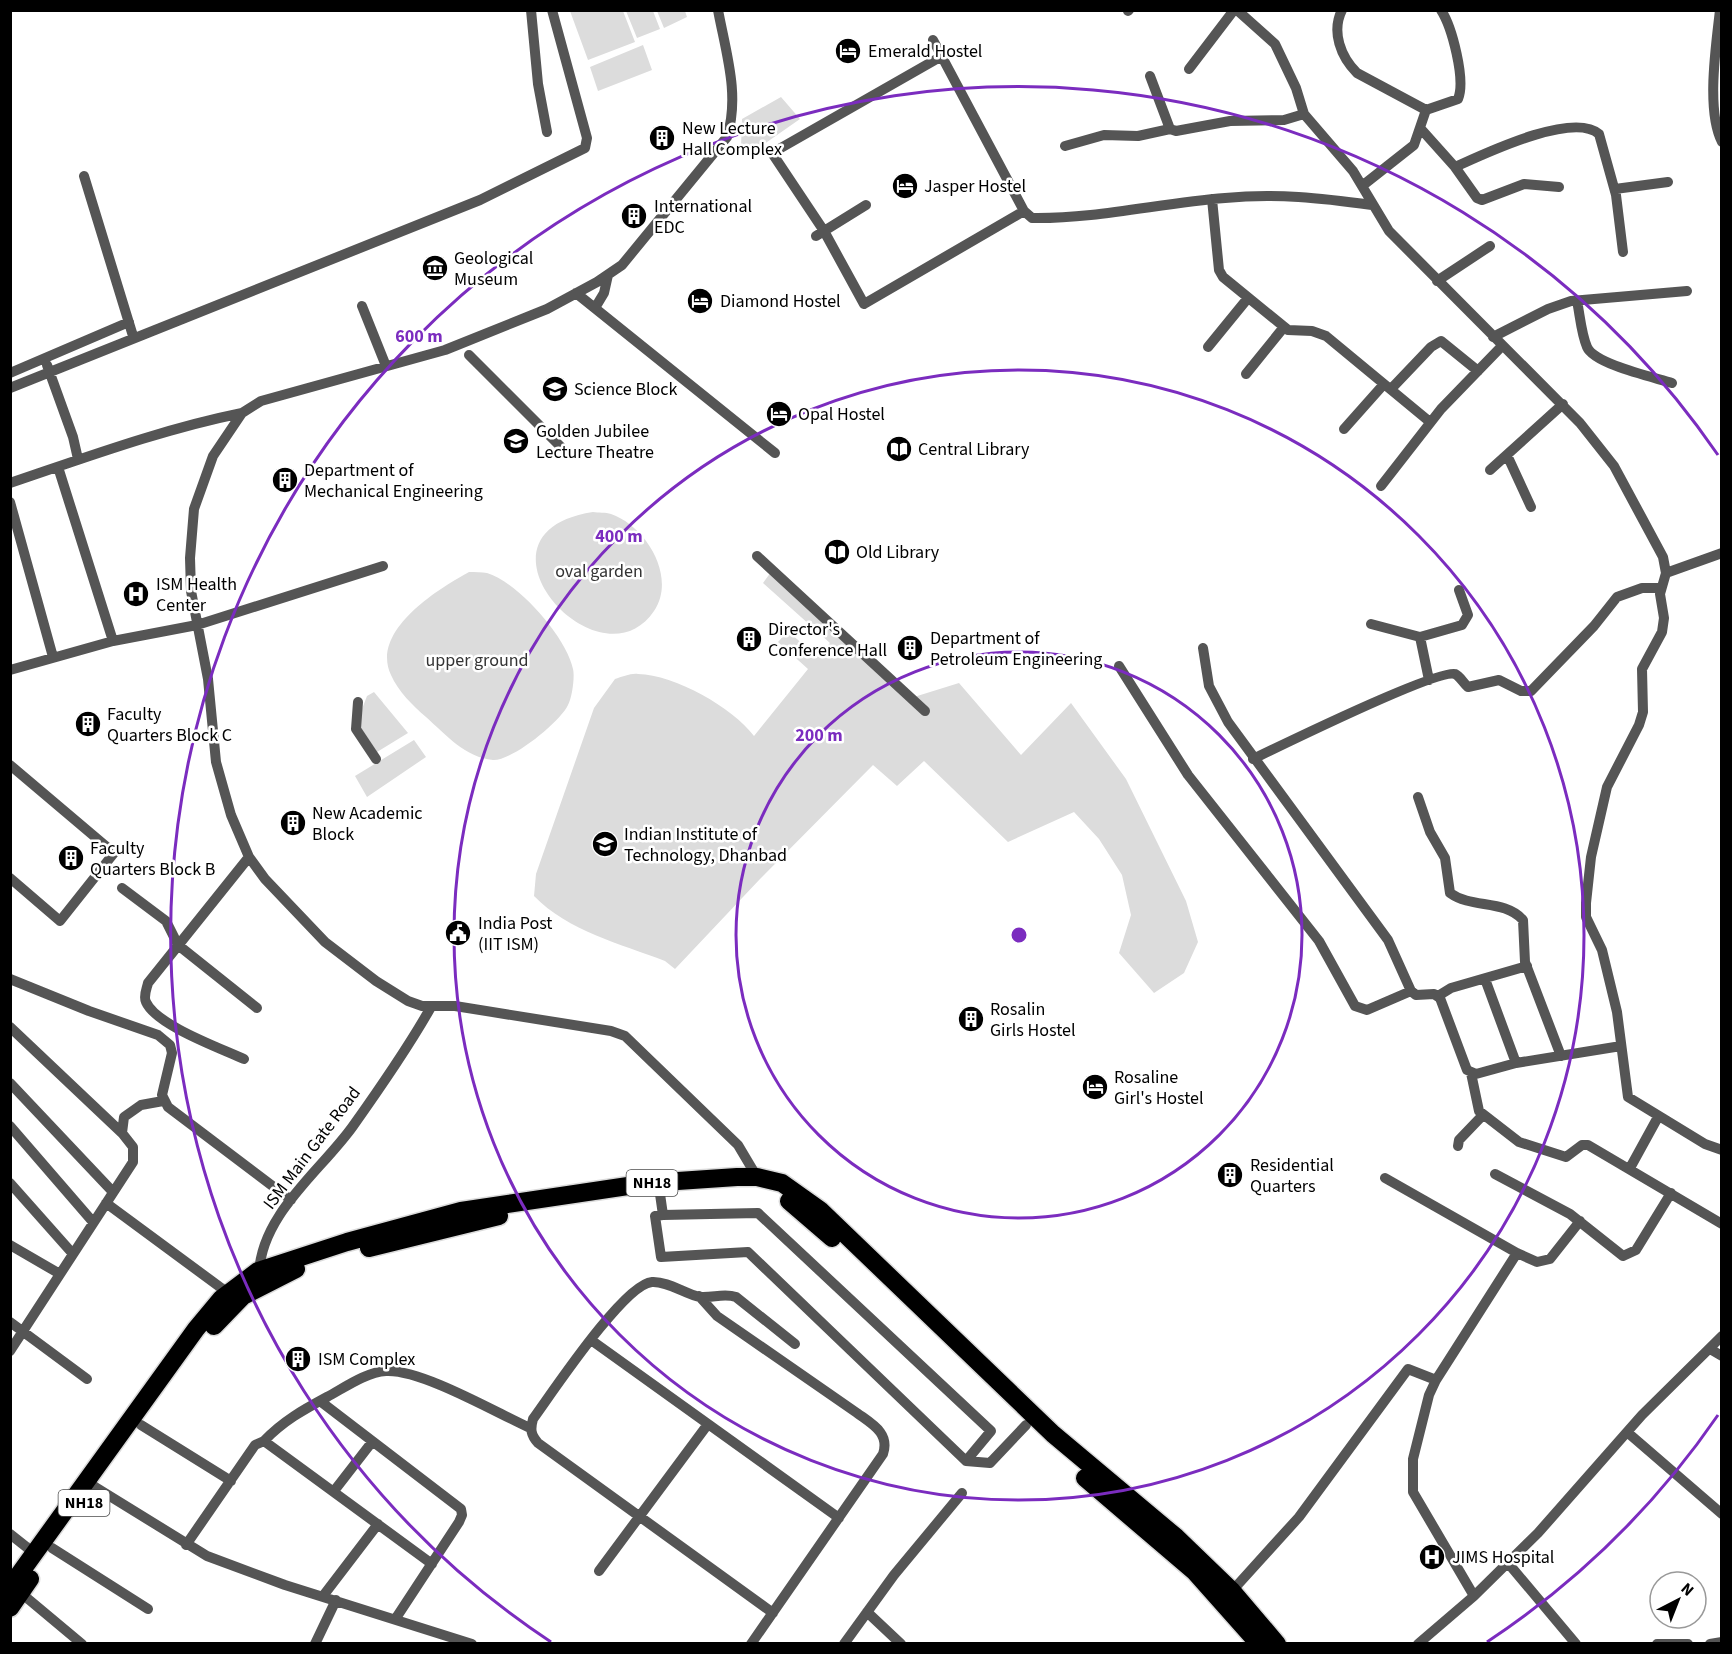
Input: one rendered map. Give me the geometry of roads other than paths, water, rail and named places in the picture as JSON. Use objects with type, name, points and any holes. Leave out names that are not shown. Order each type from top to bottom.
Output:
[{"type":"highway","name":"NH18","points":[[14,1596],[52,1548],[91,1485],[196,1329],[228,1293],[259,1278],[381,1232],[487,1206],[648,1183],[757,1177],[782,1183],[820,1210],[1005,1390],[1083,1461],[1176,1537],[1232,1591],[1277,1644]]},
{"type":"highway","name":"NH18","points":[[14,1596],[34,1553],[141,1425],[217,1322],[259,1278],[325,1258],[476,1221],[569,1204],[660,1194],[746,1189],[763,1190],[784,1198],[834,1240],[1026,1425],[1196,1572],[1259,1644]]},
{"type":"street","points":[[531,10],[538,84],[547,132]]},
{"type":"street","points":[[10,388],[133,336],[222,304],[480,200],[585,148],[587,138],[552,10]]},
{"type":"street","points":[[10,483],[78,459],[199,422],[242,413],[261,401],[445,350],[547,309],[608,275],[622,265],[727,137],[733,118],[734,94],[718,10]]},
{"type":"street","points":[[1189,69],[1235,10],[1275,44],[1292,79],[1304,114],[1346,162],[1389,231],[1502,346],[1563,404],[1614,466],[1663,557],[1666,573],[1661,588],[1664,623],[1662,632],[1642,669],[1643,711],[1639,725],[1607,788],[1592,857],[1586,903],[1588,924],[1604,960],[1617,1012],[1628,1097],[1658,1117],[1721,1148]]},
{"type":"street","points":[[1342,10],[1338,38],[1342,55],[1349,65],[1357,73],[1426,110],[1458,99],[1461,88],[1460,72],[1447,20],[1441,10]]},
{"type":"street","points":[[1720,10],[1714,86],[1716,129],[1722,142]]},
{"type":"street","points":[[933,40],[1024,211],[1032,218],[1087,215],[1212,199],[1303,195],[1372,205]]},
{"type":"street","points":[[942,56],[772,153],[864,304],[1024,211]]},
{"type":"street","points":[[1150,76],[1170,129]]},
{"type":"street","points":[[1362,186],[1414,145],[1426,110]]},
{"type":"street","points":[[1065,146],[1104,135],[1138,136],[1170,129],[1176,131],[1245,119],[1284,120],[1304,114]]},
{"type":"street","points":[[1455,167],[1538,133],[1587,127],[1599,134],[1615,189],[1623,252]]},
{"type":"street","points":[[1421,129],[1455,167],[1472,193],[1482,200],[1524,184],[1559,187]]},
{"type":"street","points":[[84,176],[133,336]]},
{"type":"street","points":[[1615,189],[1668,182]]},
{"type":"street","points":[[1212,199],[1219,270],[1229,283],[1284,327],[1322,333],[1430,422]]},
{"type":"street","points":[[820,234],[866,205]]},
{"type":"street","points":[[1437,281],[1490,246]]},
{"type":"street","points":[[595,308],[604,293],[608,275]]},
{"type":"street","points":[[1493,337],[1548,309],[1577,301],[1687,291]]},
{"type":"street","points":[[576,293],[775,453]]},
{"type":"street","points":[[1208,347],[1248,298]]},
{"type":"street","points":[[1577,301],[1586,346],[1591,354],[1606,362],[1672,383]]},
{"type":"street","points":[[362,306],[386,366]]},
{"type":"street","points":[[10,373],[129,322]]},
{"type":"street","points":[[1246,374],[1284,327]]},
{"type":"street","points":[[1344,429],[1437,342],[1448,345],[1478,371]]},
{"type":"street","points":[[1381,486],[1430,422],[1502,346]]},
{"type":"street","points":[[469,355],[561,447]]},
{"type":"street","points":[[45,358],[48,372],[73,437],[78,459]]},
{"type":"street","points":[[1490,471],[1563,404]]},
{"type":"street","points":[[242,413],[213,456],[194,509],[190,591],[208,680],[216,762],[231,815],[249,856],[265,879],[325,942],[376,981],[408,1000],[431,1007],[455,1006],[611,1031],[625,1036],[738,1145],[757,1177]]},
{"type":"street","points":[[1507,455],[1531,507]]},
{"type":"street","points":[[58,467],[113,641]]},
{"type":"street","points":[[10,502],[53,657]]},
{"type":"street","points":[[1666,573],[1722,553]]},
{"type":"street","points":[[757,556],[925,711]]},
{"type":"street","points":[[10,670],[113,641],[197,625],[383,566]]},
{"type":"street","points":[[1253,759],[1411,686],[1429,680],[1455,674],[1468,687],[1499,680],[1527,692],[1574,648],[1617,597],[1636,589],[1661,588]]},
{"type":"street","points":[[1371,624],[1420,637],[1465,622],[1468,615],[1458,590]]},
{"type":"street","points":[[1420,637],[1429,680]]},
{"type":"street","points":[[1203,648],[1213,697],[1253,759],[1388,940],[1411,991],[1419,996],[1438,996],[1451,988],[1527,966]]},
{"type":"street","points":[[1119,666],[1188,775],[1318,942],[1355,1006],[1367,1010],[1411,991]]},
{"type":"street","points":[[358,702],[356,729],[376,759]]},
{"type":"street","points":[[10,765],[114,853],[60,921],[10,878]]},
{"type":"street","points":[[1418,797],[1430,832],[1446,858],[1450,893],[1459,898],[1505,908],[1517,914],[1524,925],[1527,966],[1561,1056]]},
{"type":"street","points":[[244,1059],[176,1028],[146,1001],[148,983],[249,856]]},
{"type":"street","points":[[122,888],[166,921],[178,945],[257,1008]]},
{"type":"street","points":[[10,979],[89,1011],[158,1035],[170,1045],[172,1053],[163,1101]]},
{"type":"street","points":[[1485,979],[1516,1062]]},
{"type":"street","points":[[1438,996],[1443,1002],[1460,1054],[1471,1074],[1475,1103],[1482,1116],[1520,1142],[1566,1157],[1582,1144],[1588,1145],[1722,1224]]},
{"type":"street","name":"ISM Main Gate Road","points":[[259,1278],[268,1235],[291,1200],[353,1127],[431,1007]]},
{"type":"street","points":[[10,1027],[122,1133],[133,1147],[135,1155],[10,1351]]},
{"type":"street","points":[[1471,1074],[1516,1062],[1621,1046]]},
{"type":"street","points":[[10,1083],[113,1192]]},
{"type":"street","points":[[122,1133],[124,1117],[132,1109],[163,1101]]},
{"type":"street","points":[[163,1101],[184,1120],[291,1200]]},
{"type":"street","points":[[1458,1146],[1459,1140],[1482,1116]]},
{"type":"street","points":[[1630,1168],[1658,1117]]},
{"type":"street","points":[[10,1126],[93,1222]]},
{"type":"street","points":[[1495,1174],[1555,1204],[1623,1256],[1631,1254],[1671,1193]]},
{"type":"street","points":[[1385,1178],[1537,1262],[1550,1259],[1580,1221]]},
{"type":"street","points":[[10,1183],[73,1254]]},
{"type":"street","points":[[660,1194],[663,1215]]},
{"type":"street","points":[[106,1203],[228,1293]]},
{"type":"street","points":[[966,1461],[991,1431],[759,1213],[654,1216],[661,1257],[748,1252],[966,1461],[990,1463],[1026,1425]]},
{"type":"street","points":[[10,1245],[60,1274]]},
{"type":"street","points":[[1474,1596],[1413,1492],[1413,1459],[1429,1395],[1436,1380],[1517,1253]]},
{"type":"street","points":[[773,1613],[638,1518],[538,1443],[532,1436],[530,1428],[533,1419],[608,1318],[641,1285],[657,1282],[699,1296],[729,1294],[736,1297],[795,1344]]},
{"type":"street","points":[[699,1296],[717,1316],[857,1413],[885,1437],[883,1454],[751,1644]]},
{"type":"street","points":[[10,1322],[87,1379]]},
{"type":"street","points":[[1418,1644],[1474,1596],[1538,1533],[1627,1432],[1722,1336]]},
{"type":"street","points":[[591,1340],[839,1518]]},
{"type":"street","points":[[1710,1349],[1722,1356]]},
{"type":"street","points":[[1232,1591],[1299,1517],[1408,1369],[1436,1380]]},
{"type":"street","points":[[186,1545],[255,1445],[264,1441],[288,1419],[379,1372],[402,1373],[428,1380],[530,1428]]},
{"type":"street","points":[[320,1401],[461,1509],[462,1515],[459,1522],[396,1618]]},
{"type":"street","points":[[599,1571],[708,1424]]},
{"type":"street","points":[[141,1425],[231,1480]]},
{"type":"street","points":[[1627,1432],[1722,1514]]},
{"type":"street","points":[[264,1441],[432,1564]]},
{"type":"street","points":[[334,1491],[372,1442]]},
{"type":"street","points":[[91,1485],[207,1556],[472,1644]]},
{"type":"street","points":[[844,1644],[962,1493]]},
{"type":"street","points":[[323,1596],[378,1524]]},
{"type":"street","points":[[10,1534],[34,1553]]},
{"type":"street","points":[[52,1548],[148,1609]]},
{"type":"street","points":[[1508,1563],[1576,1644]]},
{"type":"street","points":[[14,1596],[82,1644]]},
{"type":"street","points":[[315,1644],[336,1600]]},
{"type":"street","points":[[867,1612],[901,1644]]},
{"type":"street","points":[[1710,1644],[1722,1642]]},
{"type":"street","points":[[1657,1644],[1688,1644]]},
{"type":"place","name":"Emerald Hostel","points":[[848,51]]},
{"type":"place","name":"New Lecture Hall Complex","points":[[662,138]]},
{"type":"place","name":"Jasper Hostel","points":[[905,186]]},
{"type":"place","name":"International EDC","points":[[634,216]]},
{"type":"place","name":"Geological Museum","points":[[435,268]]},
{"type":"place","name":"Diamond Hostel","points":[[700,301]]},
{"type":"place","name":"Science Block","points":[[555,389]]},
{"type":"place","name":"Opal Hostel","points":[[779,414]]},
{"type":"place","name":"Golden Jubilee Lecture Theatre","points":[[516,441]]},
{"type":"place","name":"Central Library","points":[[899,449]]},
{"type":"place","name":"Department of Mechanical Engineering","points":[[285,480]]},
{"type":"place","name":"Old Library","points":[[837,552]]},
{"type":"place","name":"ISM Health Center","points":[[136,594]]},
{"type":"place","name":"Director's Conference Hall","points":[[749,639]]},
{"type":"place","name":"Department of Petroleum Engineering","points":[[910,648]]},
{"type":"place","name":"Faculty Quarters Block C","points":[[88,724]]},
{"type":"place","name":"New Academic Block","points":[[293,823]]},
{"type":"place","name":"Indian Institute of Technology, Dhanbad","points":[[605,844]]},
{"type":"place","name":"Faculty Quarters Block B","points":[[71,858]]},
{"type":"place","name":"India Post (IIT ISM)","points":[[458,933]]},
{"type":"place","name":"Rosalin Girls Hostel","points":[[971,1019]]},
{"type":"place","name":"Rosaline Girl's Hostel","points":[[1095,1087]]},
{"type":"place","name":"Residential Quarters","points":[[1230,1175]]},
{"type":"place","name":"ISM Complex","points":[[298,1359]]},
{"type":"place","name":"JIMS Hospital","points":[[1432,1557]]},
{"type":"park label","name":"oval garden","points":[[599,571]]},
{"type":"park label","name":"upper ground","points":[[477,660]]}]
